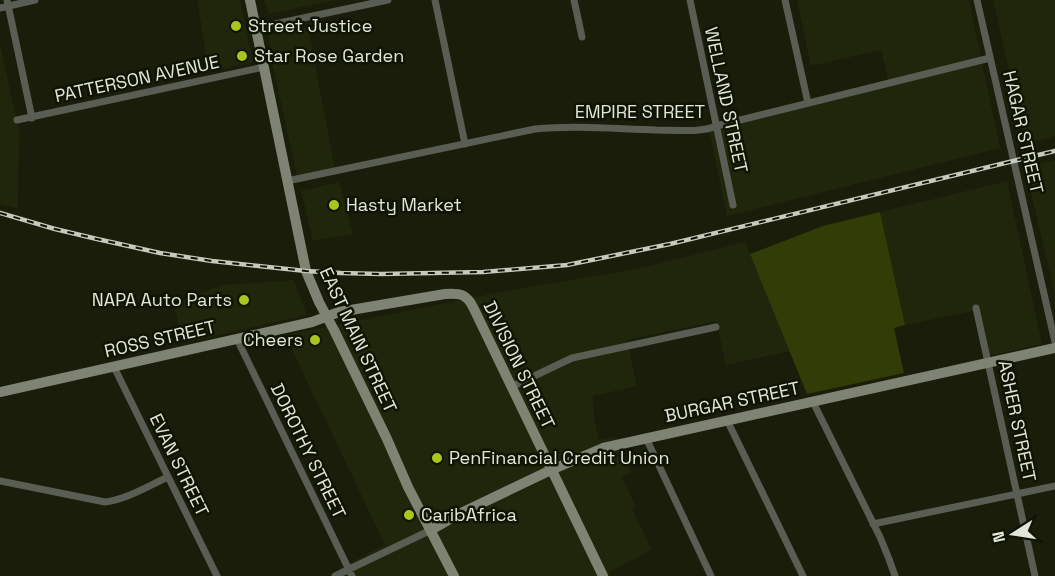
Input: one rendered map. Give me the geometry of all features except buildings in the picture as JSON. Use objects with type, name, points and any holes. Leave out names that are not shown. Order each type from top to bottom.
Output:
[{"type":"street","points":[[32,118],[5,5],[35,0]]},
{"type":"street","name":"EAST MAIN STREET","points":[[250,0],[306,271],[403,472],[408,487],[454,576]]},
{"type":"street","points":[[256,28],[388,0]]},
{"type":"street","points":[[435,0],[465,144]]},
{"type":"street","points":[[574,0],[582,37]]},
{"type":"street","name":"WELLAND STREET","points":[[690,0],[733,206]]},
{"type":"street","points":[[785,0],[808,103]]},
{"type":"street","name":"HAGAR STREET","points":[[977,0],[1055,342]]},
{"type":"street","name":"EMPIRE STREET","points":[[287,181],[535,129],[709,129],[990,58]]},
{"type":"street","name":"PATTERSON AVENUE","points":[[17,120],[264,67]]},
{"type":"street","name":"DIVISION STREET","points":[[327,316],[445,294],[461,294],[466,297],[471,302],[603,576]]},
{"type":"street","name":"ASHER STREET","points":[[976,308],[1035,576]]},
{"type":"street","name":"ROSS STREET","points":[[0,392],[312,322],[327,316]]},
{"type":"street","points":[[511,387],[572,358],[716,327]]},
{"type":"street","name":"DOROTHY STREET","points":[[237,339],[350,573]]},
{"type":"street","name":"BURGAR STREET","points":[[431,530],[459,514],[601,448],[1055,348]]},
{"type":"street","name":"EVAN STREET","points":[[114,367],[216,576]]},
{"type":"street","points":[[813,402],[890,559],[895,576]]},
{"type":"street","points":[[727,420],[803,576]]},
{"type":"street","points":[[646,438],[711,576]]},
{"type":"street","points":[[403,472],[429,513],[439,518],[459,514]]},
{"type":"street","points":[[0,481],[105,502],[125,497],[168,477]]},
{"type":"street","points":[[873,524],[1055,486]]},
{"type":"street","points":[[335,576],[350,573],[431,530]]},
{"type":"shaded area","points":[[197,0],[240,0],[253,62],[209,72]]},
{"type":"shaded area","points":[[265,0],[336,0],[269,14]]},
{"type":"shaded area","points":[[797,0],[969,0],[1000,148],[727,216],[709,129],[889,83],[881,50],[811,66]]},
{"type":"shaded area","points":[[993,0],[1055,0],[1055,136],[1026,144]]},
{"type":"shaded area","points":[[308,27],[335,170],[297,176],[268,35]]},
{"type":"shaded area","points":[[0,44],[19,131],[18,209],[0,204]]},
{"type":"shaded area","points":[[1055,160],[1055,295],[1025,167]]},
{"type":"shaded area","points":[[1007,181],[1042,344],[983,357],[973,311],[905,325],[880,212]]},
{"type":"shaded area","points":[[339,182],[353,234],[313,241],[301,191]]},
{"type":"shaded area","points":[[745,242],[790,351],[726,365],[716,321],[627,340],[637,386],[593,396],[594,417],[599,440],[616,437],[632,472],[622,477],[636,507],[632,509],[652,550],[610,572],[611,576],[344,576],[340,568],[385,545],[285,335],[527,287],[637,269]]},
{"type":"shaded area","points":[[294,280],[307,315],[183,343],[174,304],[221,285]]},
{"type":"green space","points":[[880,212],[905,325],[894,328],[904,373],[807,394],[750,254],[823,226]]},
{"type":"railway","points":[[0,213],[97,239],[160,253],[212,261],[341,273],[483,272],[567,265],[670,244],[1055,151]]},
{"type":"place","name":"Street Justice","points":[[236,26]]},
{"type":"place","name":"Star Rose Garden","points":[[242,56]]},
{"type":"place","name":"Hasty Market","points":[[334,205]]},
{"type":"place","name":"NAPA Auto Parts","points":[[244,300]]},
{"type":"place","name":"Cheers","points":[[315,340]]},
{"type":"place","name":"PenFinancial Credit Union","points":[[437,458]]},
{"type":"place","name":"CaribAfrica","points":[[409,515]]}]
